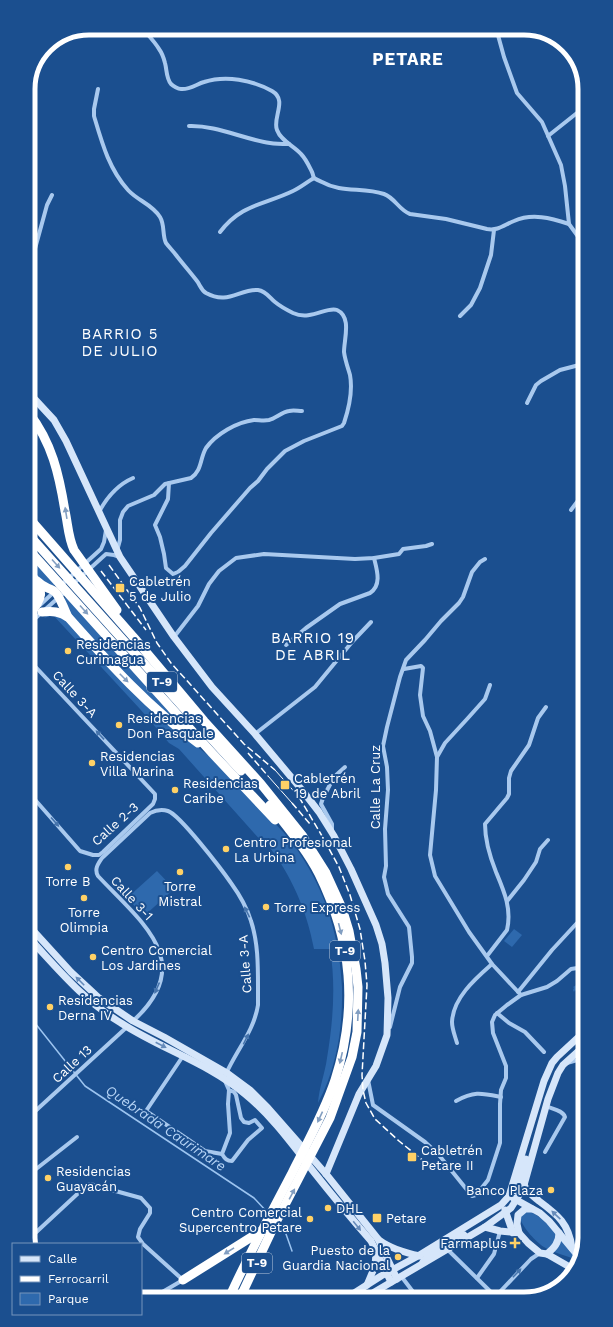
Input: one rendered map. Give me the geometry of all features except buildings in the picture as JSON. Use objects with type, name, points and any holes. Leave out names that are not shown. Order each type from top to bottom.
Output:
[{"type":"highway","points":[[35,422],[53,455],[70,542],[74,550],[148,653]]},
{"type":"highway","name":"T-9","points":[[35,525],[148,653],[204,721],[261,784],[302,835],[326,873],[342,908],[349,931],[358,987],[357,1032],[352,1057],[345,1080],[327,1125],[273,1228],[243,1292]]},
{"type":"highway","name":"T-9","points":[[35,542],[259,791],[312,862],[329,895],[337,917],[345,948],[350,987],[341,1058],[335,1080],[321,1115],[232,1292]]},
{"type":"highway","points":[[35,557],[212,753],[280,825],[291,833]]},
{"type":"highway","points":[[35,579],[42,594],[35,612],[54,611],[64,614],[140,694],[174,725],[212,753]]},
{"type":"highway","points":[[37,582],[57,594],[69,618]]},
{"type":"highway","points":[[183,1280],[262,1230]]},
{"type":"highway","name":"T-9","points":[[245,1292],[258,1261]]},
{"type":"street","points":[[148,35],[159,49],[165,64],[169,81],[178,88],[187,88],[206,82],[231,79],[247,81],[273,91],[279,99],[277,129],[289,144],[301,154],[307,162],[314,178],[327,185],[343,190],[367,191],[385,194],[405,212],[410,214],[446,219],[494,230],[523,217],[540,216],[569,224]]},
{"type":"street","points":[[498,35],[517,93],[542,122],[561,165],[568,204],[567,215],[569,224],[578,236]]},
{"type":"street","points":[[98,90],[94,116],[111,165],[128,190],[154,209],[160,217],[166,243],[197,281],[202,290],[210,295],[227,298],[253,290],[259,290],[265,292],[281,307],[299,315],[306,316],[332,310],[338,311],[345,318],[347,325],[344,354],[350,377],[351,392],[342,426],[304,441],[285,451],[250,488],[185,566],[173,574],[166,568],[160,537],[155,526],[168,499],[169,483]]},
{"type":"street","points":[[548,136],[578,113]]},
{"type":"street","points":[[189,126],[209,128],[269,143],[289,144]]},
{"type":"street","points":[[220,232],[226,224],[238,214],[255,205],[294,191],[314,178]]},
{"type":"street","points":[[35,249],[47,205],[52,195]]},
{"type":"street","points":[[460,316],[471,306],[480,288],[491,255],[494,230]]},
{"type":"street","points":[[527,403],[536,385],[560,370],[578,365]]},
{"type":"street","points":[[35,399],[54,420],[66,441],[118,554],[174,637],[212,687],[255,734],[319,812],[351,869],[370,911],[382,944],[388,998],[388,1035],[380,1058],[359,1094],[326,1174]]},
{"type":"street","points":[[118,554],[120,520],[123,512],[128,506],[154,495],[165,484],[195,476],[207,447],[219,436],[234,426],[254,420],[266,421],[274,419],[289,411],[302,411]]},
{"type":"street","points":[[98,513],[104,501],[113,491],[120,485],[133,478]]},
{"type":"street","points":[[571,510],[578,501]]},
{"type":"street","points":[[35,612],[57,594],[103,546],[106,529]]},
{"type":"street","points":[[174,637],[198,606],[208,584],[219,571],[236,558],[264,554],[355,559],[374,558],[399,554],[403,549],[432,544]]},
{"type":"street","points":[[35,612],[106,554],[118,554]]},
{"type":"street","points":[[286,645],[306,628],[340,604],[374,591],[378,576],[374,558]]},
{"type":"street","name":"Calle La Cruz","points":[[388,1035],[400,987],[412,963],[412,957],[409,927],[388,894],[384,878],[386,866],[388,790],[387,767],[383,746],[393,703],[406,660],[463,597],[472,572],[485,559]]},
{"type":"street","points":[[255,734],[315,687],[348,646],[371,622]]},
{"type":"street","name":"Calle 3-A","points":[[35,666],[155,794]]},
{"type":"street","points":[[404,669],[418,666],[423,668],[420,695],[423,716],[430,731],[437,757],[436,790],[430,855],[435,876],[469,932],[492,964],[520,994]]},
{"type":"street","points":[[437,757],[445,743],[485,699],[490,685]]},
{"type":"street","points":[[487,956],[508,930],[509,924],[508,900],[490,856],[485,834],[485,824],[507,798],[509,794],[509,778],[511,771],[529,745],[538,718],[546,707]]},
{"type":"street","points":[[332,833],[332,824],[321,804],[334,777],[345,767]]},
{"type":"street","name":"Calle 2-3","points":[[35,800],[80,851],[93,855],[99,855],[153,804],[155,794]]},
{"type":"street","name":"Calle 3-1","points":[[127,1027],[140,1015],[152,999],[159,986],[162,973],[162,955],[158,944],[145,926],[98,876],[96,869],[102,858],[150,813],[155,810],[162,810]]},
{"type":"street","name":"Calle 3-A","points":[[162,810],[174,814],[196,837],[231,883],[251,920],[256,944],[258,965],[258,1005],[250,1031],[226,1076]]},
{"type":"street","points":[[508,900],[524,880],[536,862],[540,849],[548,840]]},
{"type":"street","points":[[368,1080],[373,1105],[438,1154],[460,1182],[474,1196],[488,1180],[500,1143],[500,1097],[506,1078],[506,1066],[492,1028],[492,1022],[497,1013],[520,994],[552,950],[577,923]]},
{"type":"street","points":[[35,932],[85,986],[104,1001],[134,1021],[164,1037],[250,1090],[268,1108],[326,1174],[378,1239],[399,1251],[418,1256],[428,1256]]},
{"type":"street","points":[[35,945],[66,979],[86,998],[127,1027],[226,1076],[246,1094],[281,1131],[375,1249],[389,1271],[396,1279],[412,1292]]},
{"type":"street","points":[[457,1043],[452,1022],[454,1007],[476,979],[492,964]]},
{"type":"street","points":[[520,994],[547,987],[571,969],[578,968]]},
{"type":"street","points":[[497,1013],[509,1023],[526,1032],[544,1052]]},
{"type":"street","name":"Calle 13","points":[[35,1111],[127,1027]]},
{"type":"street","points":[[356,1292],[502,1205],[509,1196],[547,1072],[557,1057],[578,1038]]},
{"type":"street","points":[[421,1266],[428,1256],[497,1215],[510,1204],[518,1186],[546,1092],[556,1067],[564,1057],[578,1044]]},
{"type":"street","points":[[374,1292],[448,1250],[485,1227],[511,1208],[517,1200],[524,1185],[552,1086],[563,1065],[578,1051]]},
{"type":"street","points":[[183,1056],[146,1111],[205,1151],[222,1154],[224,1158],[232,1161],[248,1140],[262,1128],[255,1120],[249,1123],[244,1122],[238,1108],[236,1095],[234,1092],[229,1090]]},
{"type":"street","points":[[563,1065],[578,1060]]},
{"type":"street","points":[[222,1154],[230,1133],[228,1104],[229,1090],[226,1076]]},
{"type":"street","points":[[456,1101],[462,1097],[477,1093],[500,1097]]},
{"type":"street","points":[[545,1152],[565,1117],[562,1112],[546,1106]]},
{"type":"street","points":[[35,1170],[77,1137]]},
{"type":"street","points":[[35,1233],[87,1185],[90,1184],[141,1198],[150,1208],[150,1213],[140,1229],[138,1237],[143,1244],[183,1280],[162,1292]]},
{"type":"street","points":[[524,1185],[528,1192],[562,1221],[571,1237],[572,1249]]},
{"type":"street","points":[[509,1196],[540,1213],[549,1221],[576,1253]]},
{"type":"street","points":[[502,1205],[516,1233],[543,1253],[569,1267]]},
{"type":"street","points":[[516,1233],[518,1215],[525,1209],[532,1209]]},
{"type":"street","points":[[485,1227],[516,1233]]},
{"type":"street","points":[[477,1278],[494,1254],[500,1231]]},
{"type":"street","points":[[499,1292],[531,1258],[554,1248],[558,1242],[559,1233]]},
{"type":"street","points":[[378,1239],[389,1271]]},
{"type":"street","points":[[367,1285],[375,1266],[375,1249]]},
{"type":"street","points":[[448,1250],[491,1292]]},
{"type":"street","points":[[380,1288],[381,1292]]},
{"type":"green space","points":[[35,560],[56,583],[52,587],[42,582],[35,573]]},
{"type":"green space","points":[[66,597],[186,731],[147,697],[71,616],[64,600]]},
{"type":"green space","points":[[53,615],[61,615],[181,734],[220,765],[285,834],[298,851],[319,887],[337,945],[342,987],[342,1002],[338,1046],[330,1075],[318,1103],[326,1064],[332,1017],[333,976],[330,949],[314,949],[307,921],[291,880],[267,844],[263,843],[179,749],[169,743],[140,709]]},
{"type":"green space","points":[[157,871],[174,889],[144,916],[127,898]]},
{"type":"green space","points":[[514,929],[522,935],[512,947],[504,941]]},
{"type":"green space","points":[[578,984],[578,993],[575,990],[574,992],[573,987]]},
{"type":"green space","points":[[527,1210],[542,1219],[561,1238],[574,1256],[573,1259],[547,1249],[541,1245],[527,1230],[520,1218]]},
{"type":"waterway","name":"Quebrada Caurimare","points":[[35,1023],[85,1086],[254,1198],[268,1213]]},
{"type":"waterway","name":"Quebrada Caurimare","points":[[278,1225],[286,1234],[292,1251]]},
{"type":"tram line","points":[[275,770],[299,797]]},
{"type":"tram line","points":[[268,776],[292,803]]},
{"type":"railway","points":[[109,565],[140,608],[157,643],[171,663],[244,744],[275,770]]},
{"type":"railway","points":[[101,571],[146,630]]},
{"type":"railway","points":[[248,753],[268,776]]},
{"type":"railway","points":[[299,797],[339,867],[350,895],[360,929],[367,985],[362,1075],[366,1103],[375,1119],[426,1163]]},
{"type":"railway","points":[[292,803],[310,824]]},
{"type":"place","name":"Cabletrén 5 de Julio","points":[[120,588]]},
{"type":"place","name":"Residencias Curimagua","points":[[68,651]]},
{"type":"place","name":"Residencias Don Pasquale","points":[[119,725]]},
{"type":"place","name":"Residencias Villa Marina","points":[[92,763]]},
{"type":"place","name":"Cabletrén 19 de Abril","points":[[285,785]]},
{"type":"place","name":"Residencias Caribe","points":[[175,790]]},
{"type":"place","name":"Centro Profesional La Urbina","points":[[226,849]]},
{"type":"place","name":"Torre B","points":[[68,867]]},
{"type":"place","name":"Torre Mistral","points":[[180,872]]},
{"type":"place","name":"Torre Olimpia","points":[[84,898]]},
{"type":"place","name":"Torre Express","points":[[266,907]]},
{"type":"place","name":"Centro Comercial Los Jardines","points":[[93,957]]},
{"type":"place","name":"Residencias Derna IV","points":[[50,1007]]},
{"type":"place","name":"Cabletrén Petare II","points":[[412,1157]]},
{"type":"place","name":"Residencias Guayacán","points":[[48,1178]]},
{"type":"place","name":"Banco Plaza","points":[[551,1190]]},
{"type":"place","name":"DHL","points":[[328,1208]]},
{"type":"place","name":"Petare","points":[[377,1218]]},
{"type":"place","name":"Centro Comercial Supercentro Petare","points":[[310,1219]]},
{"type":"place","name":"Farmaplus","points":[[515,1243]]},
{"type":"place","name":"Puesto de la Guardia Nacional","points":[[398,1257]]},
{"type":"district","name":"PETARE","points":[[408,59]]},
{"type":"district","name":"BARRIO 5 DE JULIO","points":[[120,342]]},
{"type":"district","name":"BARRIO 19 DE ABRIL","points":[[313,646]]}]
